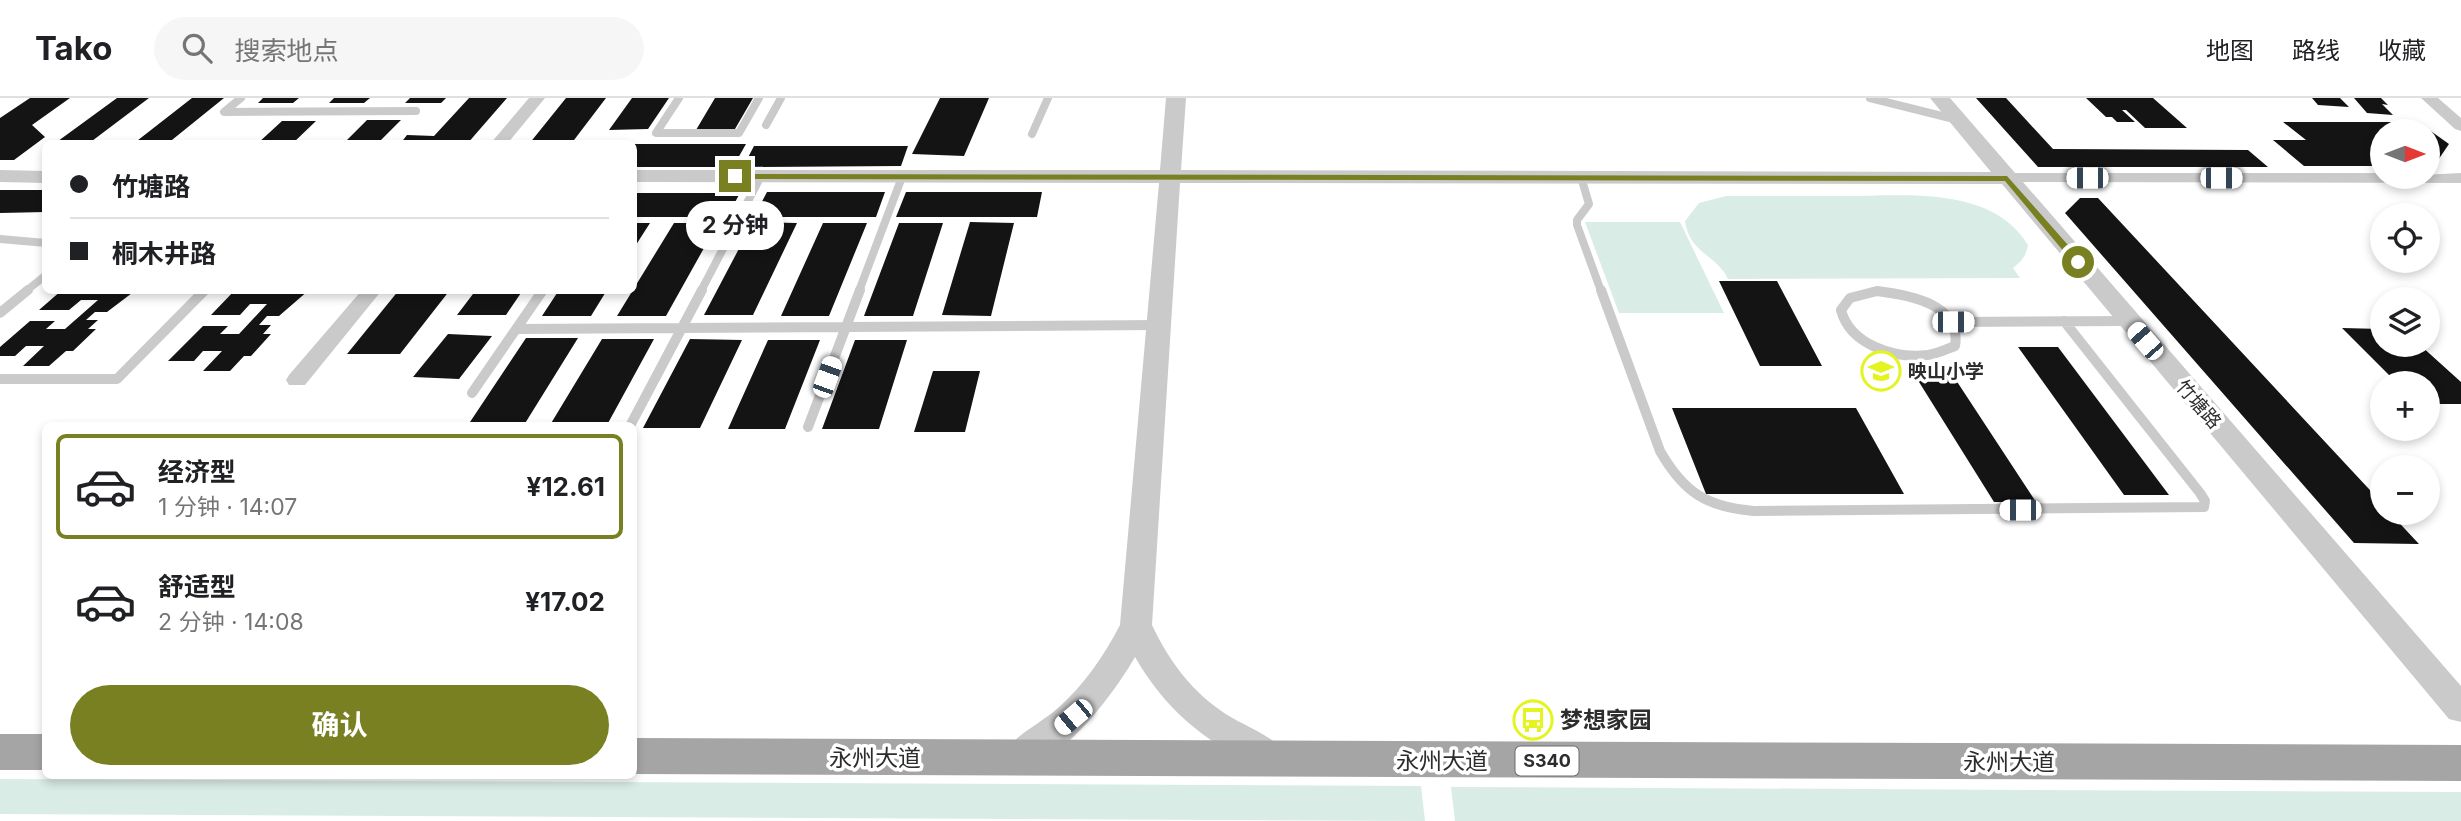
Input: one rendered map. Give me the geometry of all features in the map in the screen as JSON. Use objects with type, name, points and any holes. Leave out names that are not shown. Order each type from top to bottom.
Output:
[{"type":"main road","points":[[0,752],[42,752]]},
{"type":"main road","name":"永州大道","points":[[637,756],[1282,761],[2461,763]]},
{"type":"street","points":[[501,140],[537,98]]},
{"type":"street","points":[[1018,758],[1073,717],[1100,689],[1120,659],[1136,625],[1176,98]]},
{"type":"street","name":"竹塘路","points":[[1940,98],[2127,321],[2461,709]]},
{"type":"street","points":[[2429,98],[2461,126]]},
{"type":"street","points":[[0,176],[42,177]]},
{"type":"street","points":[[637,176],[2461,178]]},
{"type":"street","points":[[297,380],[370,294]]},
{"type":"street","points":[[1136,625],[1149,659],[1177,693],[1200,715],[1235,740],[1282,761]]},
{"type":"lane","points":[[241,98],[224,112],[416,111]]},
{"type":"lane","points":[[679,98],[656,133],[739,133],[759,98]]},
{"type":"lane","points":[[766,125],[781,98]]},
{"type":"lane","points":[[1032,134],[1048,98]]},
{"type":"lane","points":[[1870,98],[1958,120]]},
{"type":"lane","points":[[632,422],[761,176]]},
{"type":"lane","points":[[808,427],[902,177]]},
{"type":"lane","points":[[1581,177],[1589,204],[1577,220],[1577,225],[1660,451],[1682,484],[1700,499],[1723,508],[1768,511],[2204,507],[2205,501],[2200,493],[2064,321]]},
{"type":"lane","points":[[0,239],[42,243]]},
{"type":"lane","points":[[0,313],[42,278]]},
{"type":"lane","points":[[1953,322],[1959,337],[1955,346],[1930,356],[1911,356],[1891,353],[1856,337],[1845,327],[1840,317],[1840,307],[1860,293],[1896,293],[1933,305],[1953,322],[2127,321]]},
{"type":"lane","points":[[0,379],[117,379],[201,294]]},
{"type":"lane","points":[[472,393],[540,294]]},
{"type":"lane","points":[[517,329],[1160,325]]},
{"type":"shaded area","points":[[1893,195],[1945,198],[1970,203],[1993,212],[2012,226],[2028,245],[2023,258],[2013,268],[2020,278],[1728,279],[1692,240],[1685,221],[1699,203],[1726,196]]},
{"type":"shaded area","points":[[1585,222],[1680,222],[1724,313],[1619,313]]},
{"type":"shaded area","points":[[0,779],[1421,786],[1425,821],[0,814]]},
{"type":"shaded area","points":[[1451,787],[2461,792],[2461,821],[1455,821]]},
{"type":"building","points":[[30,98],[70,98],[32,125],[45,137],[14,160],[0,160],[0,118]]},
{"type":"building","points":[[117,98],[149,98],[93,140],[59,140]]},
{"type":"building","points":[[192,98],[224,98],[172,140],[138,140]]},
{"type":"building","points":[[263,98],[299,98],[293,103],[258,103]]},
{"type":"building","points":[[334,98],[370,98],[364,103],[329,103]]},
{"type":"building","points":[[410,98],[446,98],[441,103],[405,103]]},
{"type":"building","points":[[469,98],[507,98],[470,140],[403,140],[407,135],[434,136]]},
{"type":"building","points":[[566,98],[606,98],[574,140],[532,140]]},
{"type":"building","points":[[632,98],[669,98],[648,129],[609,130]]},
{"type":"building","points":[[715,98],[753,98],[735,129],[696,130]]},
{"type":"building","points":[[940,98],[989,98],[964,156],[912,154]]},
{"type":"building","points":[[1976,98],[2006,98],[2053,149],[2248,150],[2268,167],[2038,167]]},
{"type":"building","points":[[2086,98],[2153,98],[2187,128],[2145,128],[2126,110],[2122,110],[2135,122],[2117,122],[2112,117],[2106,117]]},
{"type":"building","points":[[2312,98],[2340,98],[2349,107],[2318,105]]},
{"type":"building","points":[[2354,98],[2381,98],[2388,105],[2382,104],[2393,115],[2367,113]]},
{"type":"building","points":[[367,120],[401,120],[381,140],[347,140]]},
{"type":"building","points":[[282,121],[316,121],[296,140],[261,140]]},
{"type":"building","points":[[2283,122],[2370,122],[2370,166],[2304,166],[2273,140],[2306,140]]},
{"type":"building","points":[[2440,138],[2449,144],[2440,157]]},
{"type":"building","points":[[637,144],[746,144],[733,167],[637,167]]},
{"type":"building","points":[[754,146],[908,146],[901,166],[743,167]]},
{"type":"building","points":[[0,190],[42,190],[42,212],[0,213]]},
{"type":"building","points":[[767,192],[885,192],[876,217],[754,217]]},
{"type":"building","points":[[906,192],[1042,192],[1037,217],[896,217]]},
{"type":"building","points":[[637,193],[740,193],[727,217],[637,217]]},
{"type":"building","points":[[2080,198],[2098,198],[2370,490],[2370,525],[2401,525],[2419,544],[2354,543],[2065,213]]},
{"type":"building","points":[[753,222],[797,223],[753,315],[704,315]]},
{"type":"building","points":[[970,222],[1014,223],[991,316],[942,315]]},
{"type":"building","points":[[637,223],[650,223],[637,243]]},
{"type":"building","points":[[674,223],[718,223],[666,316],[617,316],[630,294],[637,294],[637,283]]},
{"type":"building","points":[[823,223],[867,223],[829,316],[781,316]]},
{"type":"building","points":[[899,223],[943,223],[913,316],[864,316]]},
{"type":"building","points":[[1719,281],[1777,281],[1822,366],[1760,366]]},
{"type":"building","points":[[57,294],[131,294],[107,312],[95,312],[86,320],[98,320],[88,329],[96,329],[73,351],[66,351],[49,366],[23,366],[44,346],[26,346],[15,356],[0,356],[0,347],[30,321],[55,321],[46,329],[65,329],[98,300],[81,300],[69,310],[39,310]]},
{"type":"building","points":[[231,294],[304,294],[279,316],[267,316],[259,325],[271,325],[263,334],[271,334],[251,356],[244,356],[230,371],[203,371],[222,351],[203,351],[194,361],[168,361],[203,326],[228,326],[220,334],[239,334],[267,304],[250,304],[240,315],[211,315]]},
{"type":"building","points":[[396,294],[447,294],[400,354],[347,354]]},
{"type":"building","points":[[473,294],[520,294],[506,315],[457,315]]},
{"type":"building","points":[[556,294],[605,294],[591,316],[542,316]]},
{"type":"building","points":[[2342,328],[2370,329],[2370,356]]},
{"type":"building","points":[[448,334],[492,336],[459,379],[413,377]]},
{"type":"building","points":[[526,338],[578,338],[526,422],[470,422]]},
{"type":"building","points":[[602,339],[654,339],[609,422],[552,422]]},
{"type":"building","points":[[690,339],[742,340],[700,428],[643,428]]},
{"type":"building","points":[[768,340],[820,340],[785,429],[728,429]]},
{"type":"building","points":[[855,340],[907,340],[879,429],[822,429]]},
{"type":"building","points":[[2018,347],[2058,347],[2169,495],[2124,495]]},
{"type":"building","points":[[2371,357],[2433,357],[2461,382],[2461,404],[2440,404],[2440,371],[2385,371]]},
{"type":"building","points":[[933,371],[980,371],[965,432],[914,432]]},
{"type":"building","points":[[1914,374],[1952,374],[2036,502],[1994,502]]},
{"type":"building","points":[[1672,408],[1856,408],[1904,494],[1706,494]]},
{"type":"place","name":"映山小学","points":[[1881,371]]},
{"type":"place","name":"梦想家园","points":[[1533,720]]},
{"type":"route","points":[[735,176],[2007,178],[2078,262]]}]
